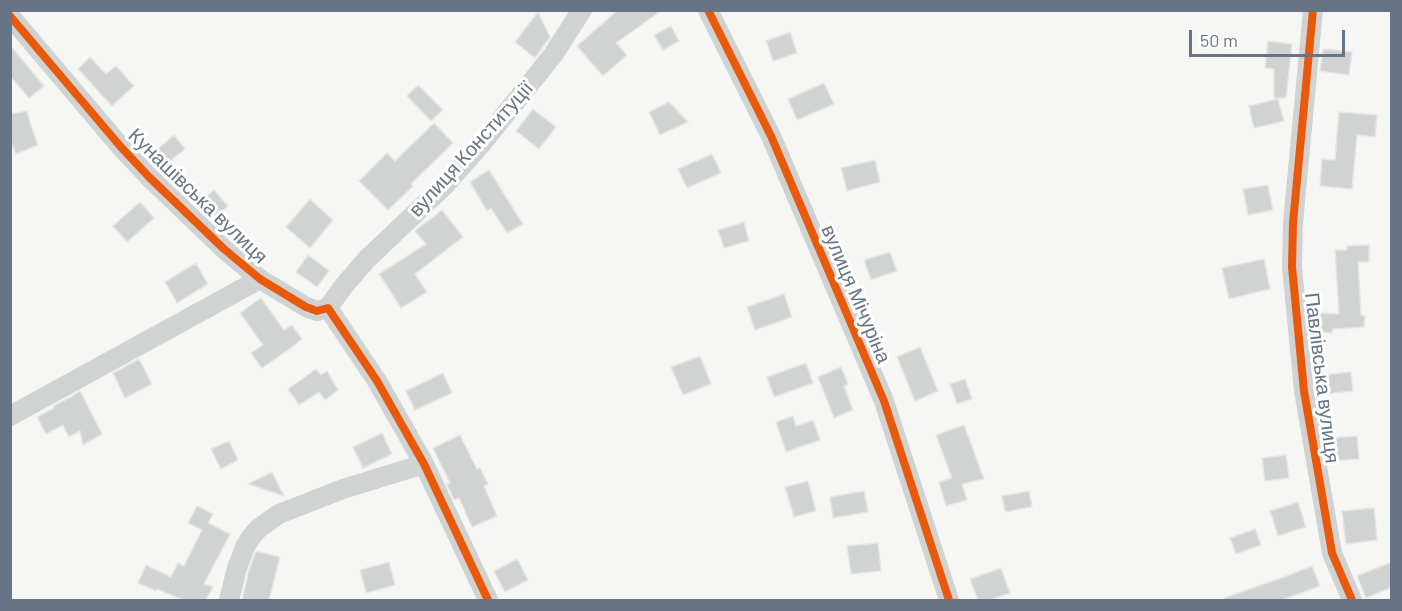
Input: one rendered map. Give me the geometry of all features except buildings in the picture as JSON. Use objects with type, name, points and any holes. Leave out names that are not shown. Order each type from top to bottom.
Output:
[{"type":"street","name":"вулиця Конституції","points":[[328,308],[342,288],[368,259],[444,186],[483,142],[553,55],[582,10]]},
{"type":"street","name":"вулиця Мічуріна","points":[[708,10],[771,136],[884,401],[949,600]]},
{"type":"street","name":"Павлівська вулиця","points":[[1313,10],[1293,223],[1292,267],[1304,392],[1332,553],[1352,600]]},
{"type":"street","name":"Кунашівська вулиця","points":[[10,16],[120,146],[224,249],[260,279],[306,308],[317,311],[328,308]]},
{"type":"street","points":[[10,416],[260,279]]},
{"type":"street","points":[[328,308],[377,381],[424,464],[488,600]]},
{"type":"street","points":[[229,600],[245,547],[251,537],[266,523],[279,514],[343,489],[424,464]]},
{"type":"cycle path","points":[[708,10],[771,136],[884,401],[949,600]]},
{"type":"cycle path","points":[[1313,10],[1293,223],[1292,267],[1304,391],[1332,553],[1352,600]]},
{"type":"cycle path","points":[[10,16],[120,146],[224,249],[260,279],[306,307],[317,311],[328,308],[377,381],[424,464],[488,600]]}]
